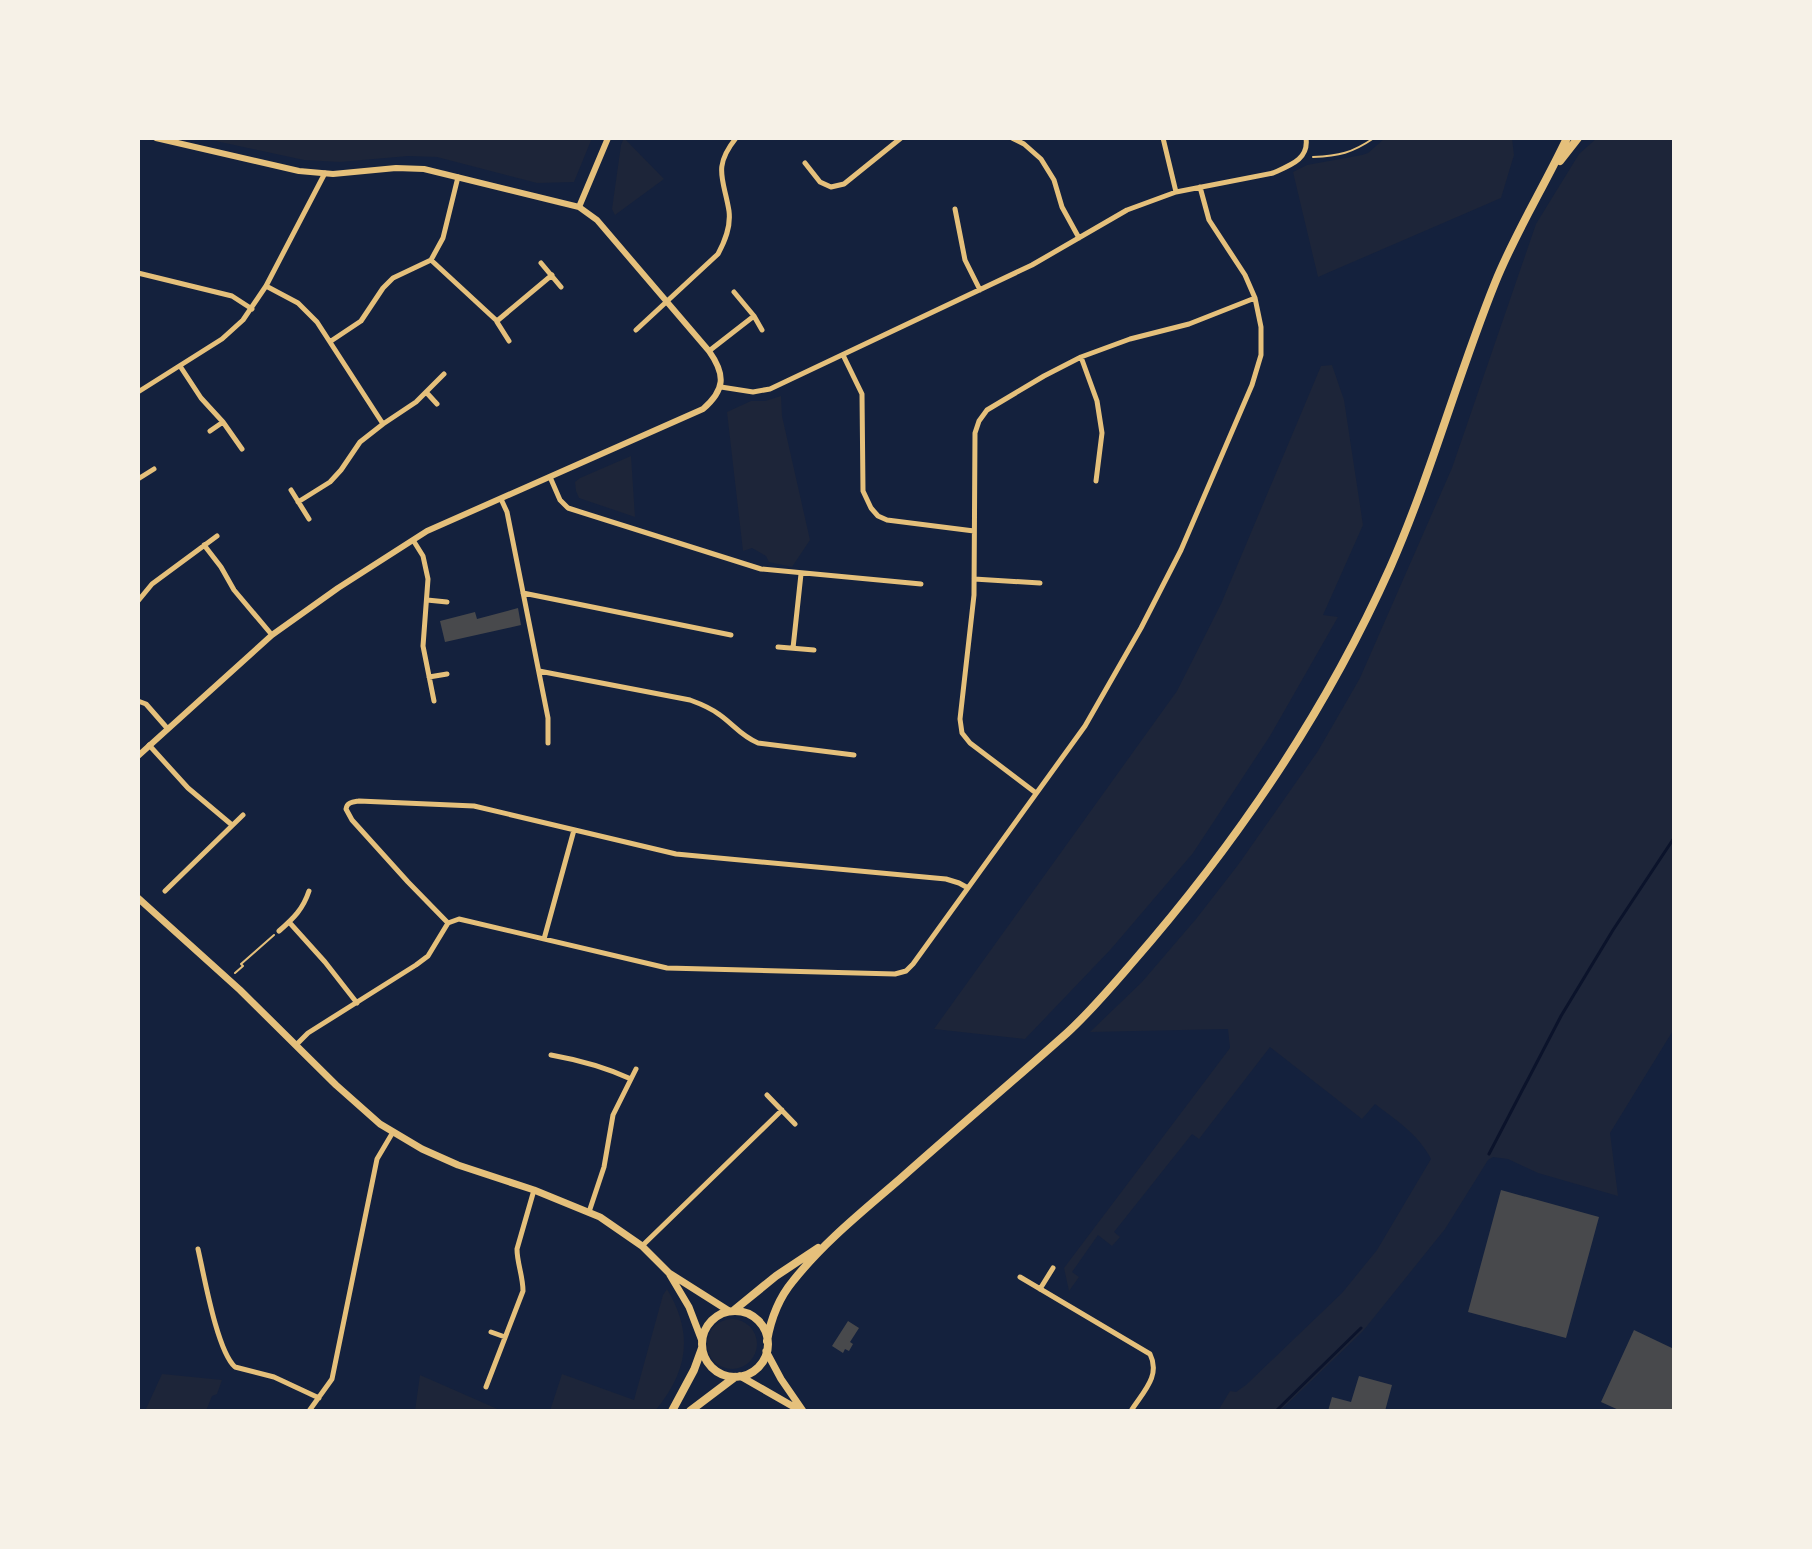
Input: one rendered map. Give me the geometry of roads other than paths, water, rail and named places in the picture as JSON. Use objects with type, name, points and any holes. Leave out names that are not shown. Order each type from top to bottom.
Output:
[{"type":"main road","points":[[672,1411],[694,1370],[705,1330],[711,1321],[731,1311],[828,1241],[1072,1029],[1198,883],[1253,809],[1303,732],[1389,570],[1416,504],[1495,283],[1525,216],[1567,138]]},
{"type":"main road","points":[[1550,174],[1578,138]]},
{"type":"main road","points":[[138,898],[228,979],[354,1103],[393,1132],[458,1165],[589,1212],[642,1246],[669,1273],[731,1311],[745,1312],[754,1317],[761,1324],[767,1341]]},
{"type":"main road","points":[[690,1411],[738,1376],[756,1368],[766,1351],[771,1319],[777,1305],[792,1282],[828,1241]]},
{"type":"main road","points":[[669,1273],[689,1307],[706,1359],[714,1369],[738,1376],[802,1411]]},
{"type":"main road","points":[[766,1351],[802,1411]]},
{"type":"street","points":[[138,756],[272,635],[427,531],[703,409],[717,396],[721,387],[720,371],[709,351],[597,220],[579,207],[424,169],[396,168],[347,173],[299,171],[156,138]]},
{"type":"street","points":[[579,207],[608,138]]},
{"type":"street","points":[[636,330],[718,254],[725,241],[730,213],[722,186],[721,168],[736,138]]},
{"type":"street","points":[[805,163],[820,182],[831,187],[844,184],[901,138]]},
{"type":"street","points":[[1012,138],[1041,159],[1054,180],[1062,207],[1079,238]]},
{"type":"street","points":[[1163,138],[1176,192]]},
{"type":"street","points":[[721,387],[763,391],[1032,265],[1127,210],[1176,192],[1273,173],[1304,156],[1306,138]]},
{"type":"street","points":[[138,392],[234,330],[252,309],[325,173]]},
{"type":"street","points":[[331,341],[361,321],[393,278],[431,260],[443,238],[458,177]]},
{"type":"street","points":[[296,1045],[308,1033],[428,956],[448,923],[454,920],[463,919],[667,968],[895,974],[906,971],[1085,726],[1181,550],[1252,385],[1261,355],[1261,327],[1255,298],[1245,275],[1209,220],[1200,187]]},
{"type":"street","points":[[955,209],[965,260],[980,290]]},
{"type":"street","points":[[431,260],[497,321],[509,341]]},
{"type":"street","points":[[541,263],[561,287]]},
{"type":"street","points":[[138,273],[232,296],[252,309]]},
{"type":"street","points":[[497,321],[552,275]]},
{"type":"street","points":[[266,286],[298,303],[317,322],[383,424]]},
{"type":"street","points":[[734,292],[762,330]]},
{"type":"street","points":[[1036,793],[970,743],[962,733],[960,719],[974,595],[975,433],[979,421],[987,410],[1081,357],[1130,339],[1189,324],[1255,298]]},
{"type":"street","points":[[709,351],[754,316]]},
{"type":"street","points":[[843,355],[862,394],[863,491],[871,508],[887,520],[974,531]]},
{"type":"street","points":[[1081,357],[1097,401],[1102,433],[1096,481]]},
{"type":"street","points":[[180,366],[242,449]]},
{"type":"street","points":[[298,502],[330,482],[360,442],[426,392],[444,374]]},
{"type":"street","points":[[426,392],[437,404]]},
{"type":"street","points":[[210,431],[223,422]]},
{"type":"street","points":[[138,479],[154,469]]},
{"type":"street","points":[[550,477],[560,500],[568,508],[761,569],[921,584]]},
{"type":"street","points":[[291,490],[309,519]]},
{"type":"street","points":[[501,499],[507,512],[539,671],[548,718],[548,743]]},
{"type":"street","points":[[138,601],[152,584],[217,536]]},
{"type":"street","points":[[413,540],[427,565],[423,646],[434,701]]},
{"type":"street","points":[[204,545],[234,590],[272,635]]},
{"type":"street","points":[[793,648],[801,574]]},
{"type":"street","points":[[974,579],[1040,583]]},
{"type":"street","points":[[523,593],[731,635]]},
{"type":"street","points":[[427,600],[447,602]]},
{"type":"street","points":[[778,647],[814,650]]},
{"type":"street","points":[[539,671],[690,700],[715,711],[744,737],[758,743],[854,755]]},
{"type":"street","points":[[429,677],[447,674]]},
{"type":"street","points":[[138,701],[146,704],[167,728]]},
{"type":"street","points":[[149,745],[188,788],[232,825]]},
{"type":"street","points":[[448,923],[352,820],[346,809],[351,802],[474,806],[676,854],[946,879],[968,888]]},
{"type":"street","points":[[165,891],[243,815]]},
{"type":"street","points":[[544,939],[574,830]]},
{"type":"street","points":[[279,931],[298,914],[309,891]]},
{"type":"street","points":[[289,922],[357,1003]]},
{"type":"street","points":[[551,1055],[580,1060],[631,1079]]},
{"type":"street","points":[[589,1212],[604,1167],[613,1115],[636,1069]]},
{"type":"street","points":[[767,1095],[795,1124]]},
{"type":"street","points":[[642,1246],[782,1110]]},
{"type":"street","points":[[309,1411],[332,1379],[377,1159],[393,1132]]},
{"type":"street","points":[[486,1387],[523,1291],[517,1249],[534,1190]]},
{"type":"street","points":[[198,1249],[221,1341],[230,1363],[274,1377],[319,1398]]},
{"type":"street","points":[[1040,1289],[1053,1268]]},
{"type":"street","points":[[1020,1277],[1150,1354],[1155,1364],[1153,1376],[1131,1411]]},
{"type":"street","points":[[491,1332],[505,1337]]},
{"type":"waterway","points":[[1489,1154],[1561,1016],[1674,838]]},
{"type":"waterway","points":[[1276,1411],[1361,1328]]}]
